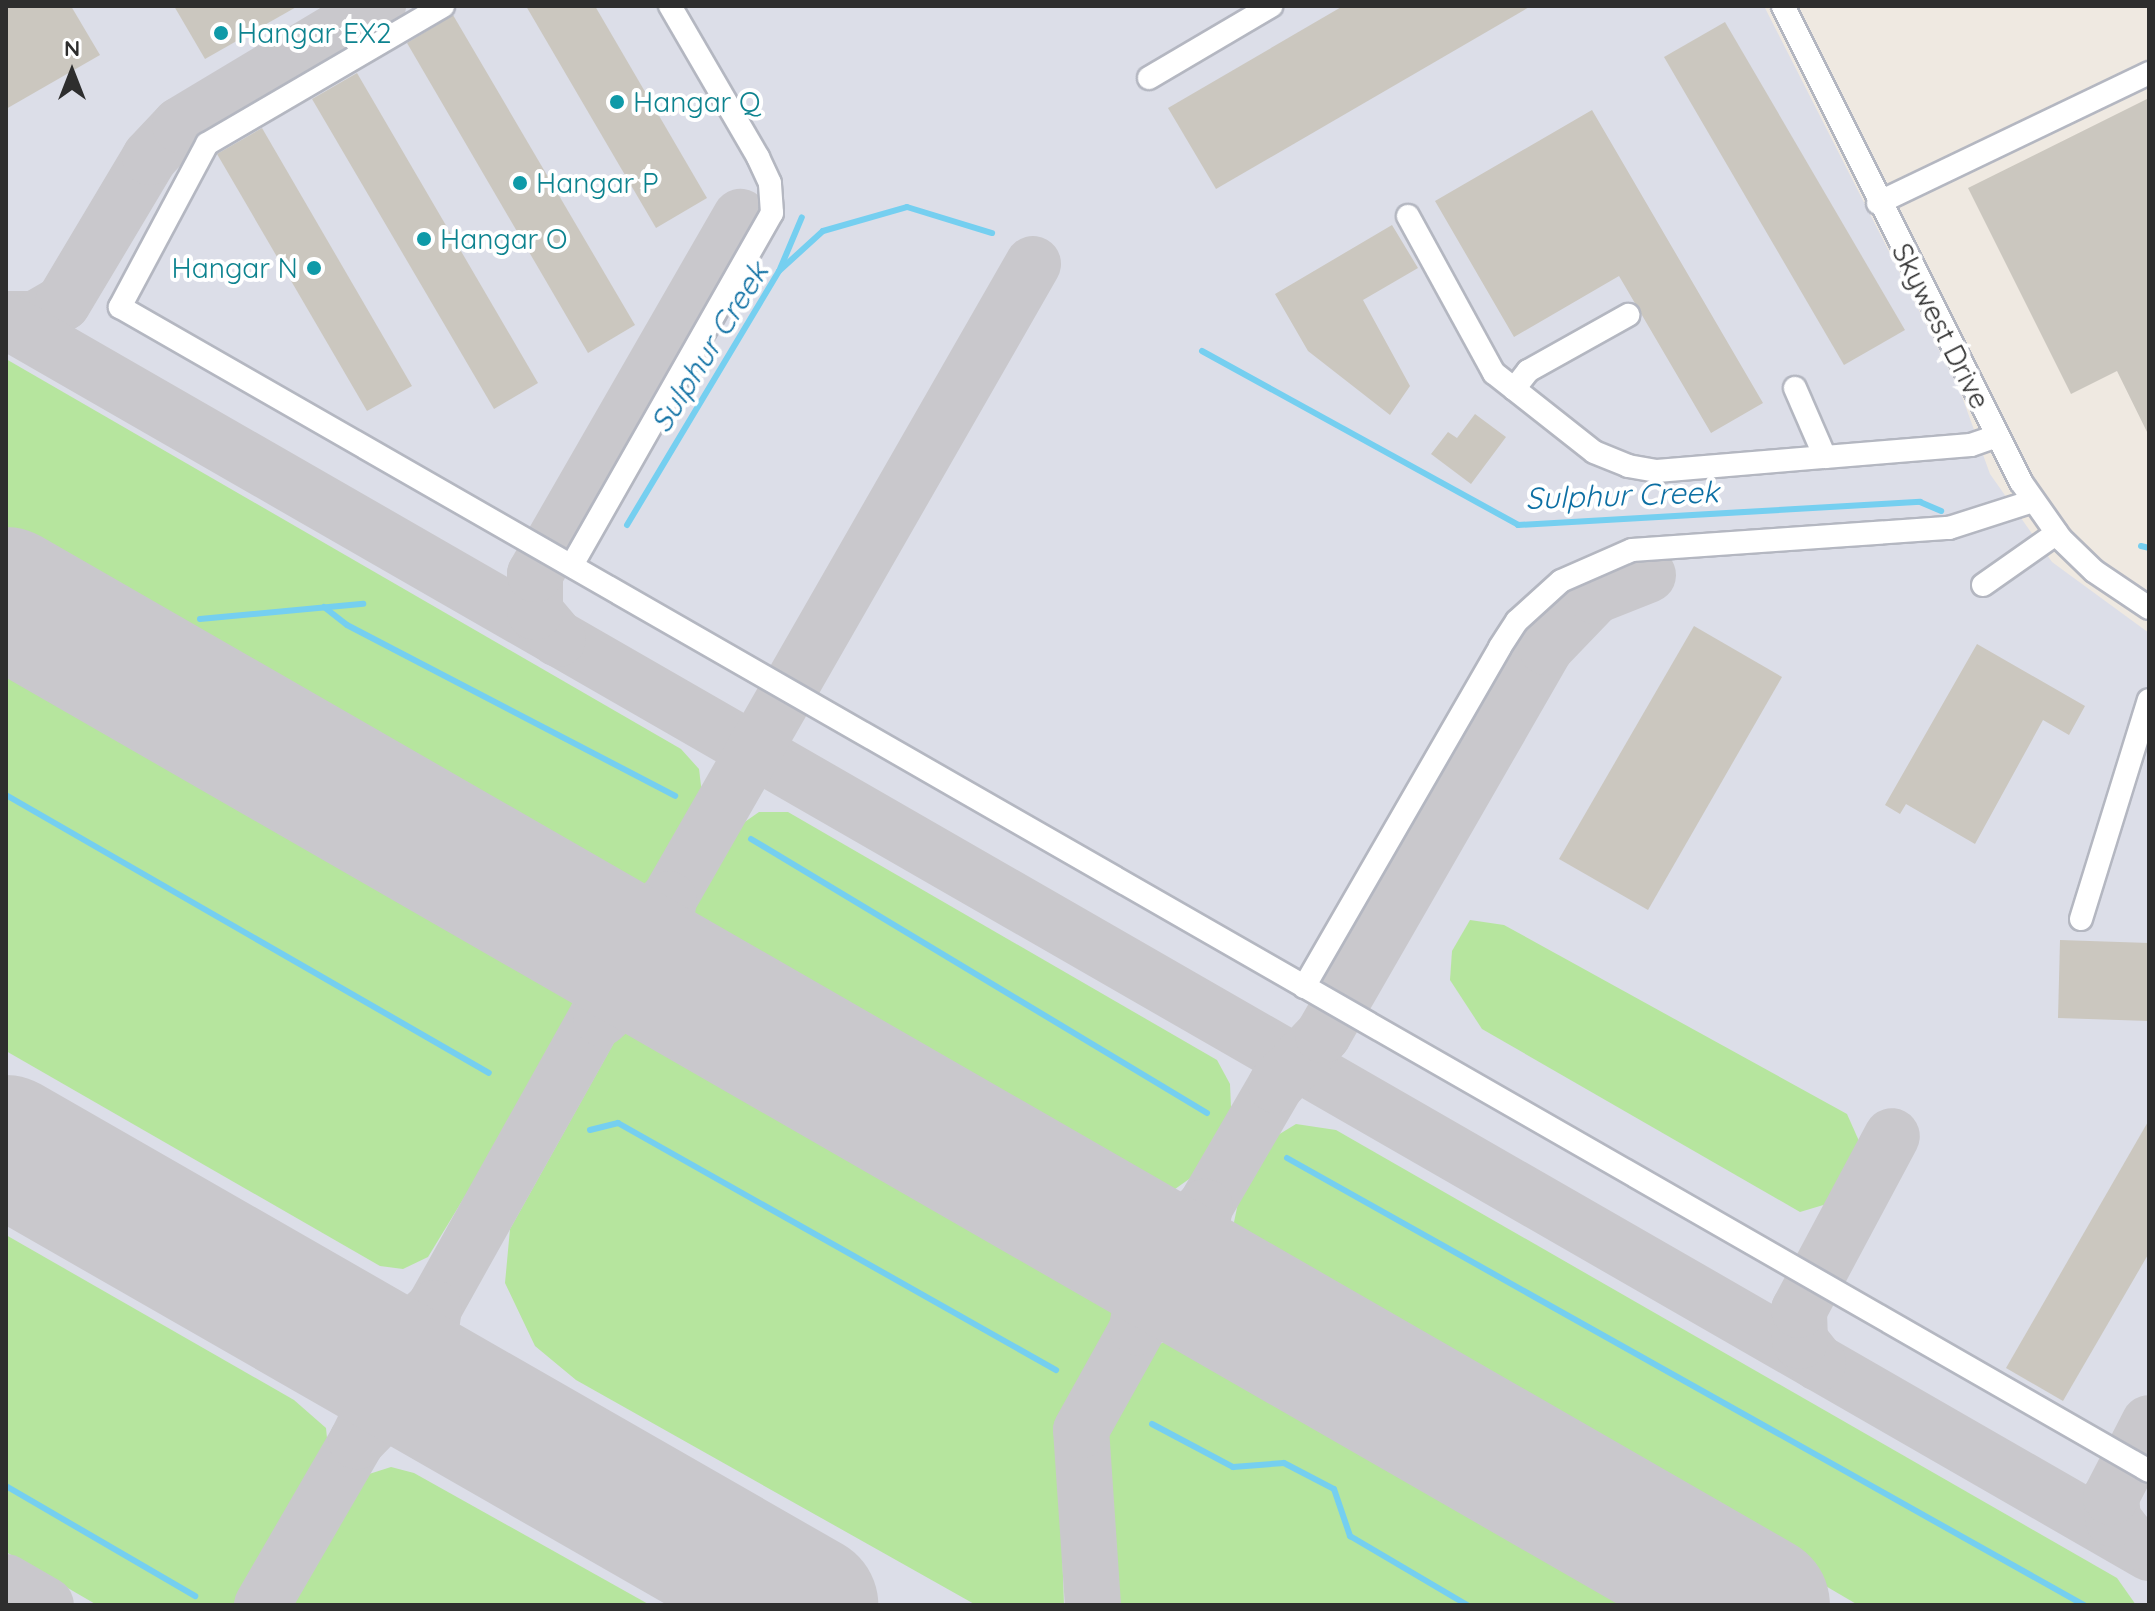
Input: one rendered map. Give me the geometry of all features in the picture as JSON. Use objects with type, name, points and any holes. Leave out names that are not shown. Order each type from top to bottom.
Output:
[{"type":"street","points":[[443,6],[207,144],[120,307],[2149,1471]]},
{"type":"street","points":[[572,565],[772,213],[770,183],[758,157],[670,6]]},
{"type":"street","points":[[1149,78],[1271,6]]},
{"type":"street","name":"Skywest Drive","points":[[1783,6],[1878,203],[2033,501],[2057,533],[2094,571],[2149,608]]},
{"type":"street","points":[[1878,203],[2149,73]]},
{"type":"street","points":[[1408,216],[1475,344],[1514,389],[1594,452],[1628,466],[1657,471],[1971,445],[1997,436]]},
{"type":"street","points":[[1514,389],[1528,371],[1628,315]]},
{"type":"street","points":[[1795,388],[1825,457]]},
{"type":"street","points":[[1304,987],[1500,647],[1523,614],[1561,581],[1632,550],[1949,528],[2033,501]]},
{"type":"street","points":[[1983,585],[2057,533]]},
{"type":"street","points":[[2081,919],[2149,700]]},
{"type":"shaded area","points":[[6,6],[1764,6],[1960,391],[1990,474],[2052,562],[2149,633],[2149,1605],[6,1605]]},
{"type":"green space","points":[[6,359],[681,749],[699,769],[702,794],[649,888],[630,895],[6,539]]},
{"type":"green space","points":[[6,653],[569,984],[575,1004],[568,1027],[428,1257],[403,1269],[380,1266],[6,1051]]},
{"type":"green space","points":[[759,812],[788,812],[1217,1060],[1230,1084],[1231,1108],[1192,1177],[1168,1194],[1136,1191],[702,943],[691,928],[694,903],[739,826]]},
{"type":"green space","points":[[1470,920],[1504,925],[1847,1114],[1859,1141],[1830,1203],[1800,1212],[1482,1029],[1450,980],[1452,951]]},
{"type":"green space","points":[[640,1025],[1110,1291],[1115,1305],[1109,1330],[1058,1429],[1064,1605],[976,1605],[576,1380],[535,1346],[505,1283],[510,1229],[617,1037]]},
{"type":"green space","points":[[1296,1124],[1336,1130],[2117,1578],[2136,1605],[1858,1605],[1241,1242],[1233,1227],[1238,1203],[1278,1135]]},
{"type":"green space","points":[[6,1235],[294,1400],[326,1428],[328,1449],[237,1605],[97,1605],[6,1552]]},
{"type":"green space","points":[[1175,1335],[1199,1338],[1660,1605],[1115,1605],[1101,1441],[1152,1349]]},
{"type":"green space","points":[[391,1467],[414,1473],[650,1605],[291,1605],[366,1475]]},
{"type":"building","points":[[6,6],[71,6],[100,55],[6,109]]},
{"type":"building","name":"Hangar EX2","points":[[174,6],[298,6],[205,59]]},
{"type":"building","name":"Hangar Q","points":[[526,6],[595,6],[707,198],[656,228]]},
{"type":"building","points":[[1343,6],[1531,6],[1216,189],[1168,108]]},
{"type":"building","name":"Hangar P","points":[[453,15],[635,325],[588,353],[407,43]]},
{"type":"building","points":[[1725,22],[1905,330],[1844,365],[1664,57]]},
{"type":"building","name":"Hangar O","points":[[357,73],[538,383],[494,409],[312,99]]},
{"type":"building","points":[[2149,98],[2149,436],[2117,371],[2071,394],[1968,188]]},
{"type":"building","points":[[1592,110],[1763,403],[1711,433],[1619,276],[1514,337],[1435,201]]},
{"type":"building","name":"Hangar N","points":[[262,128],[412,386],[367,411],[217,154]]},
{"type":"building","points":[[1392,225],[1418,268],[1363,300],[1410,386],[1390,415],[1308,351],[1275,294]]},
{"type":"building","points":[[1475,414],[1506,437],[1471,484],[1431,454],[1448,432],[1457,438]]},
{"type":"building","points":[[1694,626],[1782,677],[1648,910],[1559,859]]},
{"type":"building","points":[[1977,644],[2085,706],[2069,735],[2043,720],[1975,844],[1906,804],[1900,814],[1885,805]]},
{"type":"building","points":[[2060,940],[2149,943],[2149,1021],[2058,1018]]},
{"type":"building","points":[[2149,1120],[2149,1253],[2063,1401],[2006,1368]]},
{"type":"waterway","name":"Sulphur Creek","points":[[627,525],[779,271],[823,231],[907,207],[992,233]]},
{"type":"waterway","points":[[780,269],[802,217]]},
{"type":"waterway","name":"Sulphur Creek","points":[[1202,351],[1518,525],[1920,502],[1941,511]]},
{"type":"waterway","name":"Sulphur Creek","points":[[2141,546],[2149,548]]},
{"type":"waterway","name":"Sulphur Creek","points":[[200,619],[363,604]]},
{"type":"waterway","points":[[324,607],[347,625],[675,796]]},
{"type":"waterway","points":[[6,795],[489,1073]]},
{"type":"waterway","points":[[751,839],[1207,1113]]},
{"type":"waterway","points":[[590,1130],[618,1123],[1056,1370]]},
{"type":"waterway","points":[[1287,1158],[2084,1605]]},
{"type":"waterway","points":[[1152,1424],[1233,1467],[1284,1463],[1334,1489],[1350,1536],[1467,1605]]},
{"type":"waterway","points":[[6,1486],[195,1596]]},
{"type":"taxiway","points":[[6,319],[35,319],[63,303],[150,157],[180,125],[378,6]]},
{"type":"taxiway","points":[[558,639],[535,612],[535,574],[740,217]]},
{"type":"taxiway","points":[[669,899],[1033,264]]},
{"type":"taxiway","points":[[6,321],[2149,1553]]},
{"type":"taxiway","points":[[1205,1207],[1276,1085],[1323,1035],[1546,647],[1595,596],[1648,575]]},
{"type":"taxiway","points":[[434,1308],[609,995],[600,959],[579,932],[493,877],[580,923],[607,929],[643,923],[669,899],[663,936],[683,978],[786,1045],[669,990],[626,995],[601,1018]]},
{"type":"taxiway","points":[[1818,1363],[1800,1341],[1799,1310],[1892,1136]]},
{"type":"taxiway","points":[[1093,1605],[1081,1430],[1144,1317],[1177,1297],[1211,1298],[1325,1355],[1215,1281],[1199,1238],[1205,1207],[1178,1231],[1139,1237],[1023,1181],[1127,1250],[1144,1288],[1137,1327]]},
{"type":"taxiway","points":[[262,1605],[357,1441],[369,1416],[370,1390],[342,1345],[171,1240],[348,1335],[404,1336],[434,1308],[427,1353],[448,1391],[624,1500],[436,1403],[388,1409],[357,1441]]},
{"type":"taxiway","points":[[2131,1542],[2113,1519],[2111,1497],[2149,1423]]},
{"type":"taxiway","points":[[6,1582],[46,1605]]},
{"type":"runway","points":[[6,597],[1760,1605]]},
{"type":"runway","points":[[6,1145],[808,1605]]},
{"type":"place","name":"Hangar EX2","points":[[221,33]]},
{"type":"place","name":"Hangar Q","points":[[617,102]]},
{"type":"place","name":"Hangar P","points":[[520,183]]},
{"type":"place","name":"Hangar O","points":[[424,239]]},
{"type":"place","name":"Hangar N","points":[[314,268]]}]
